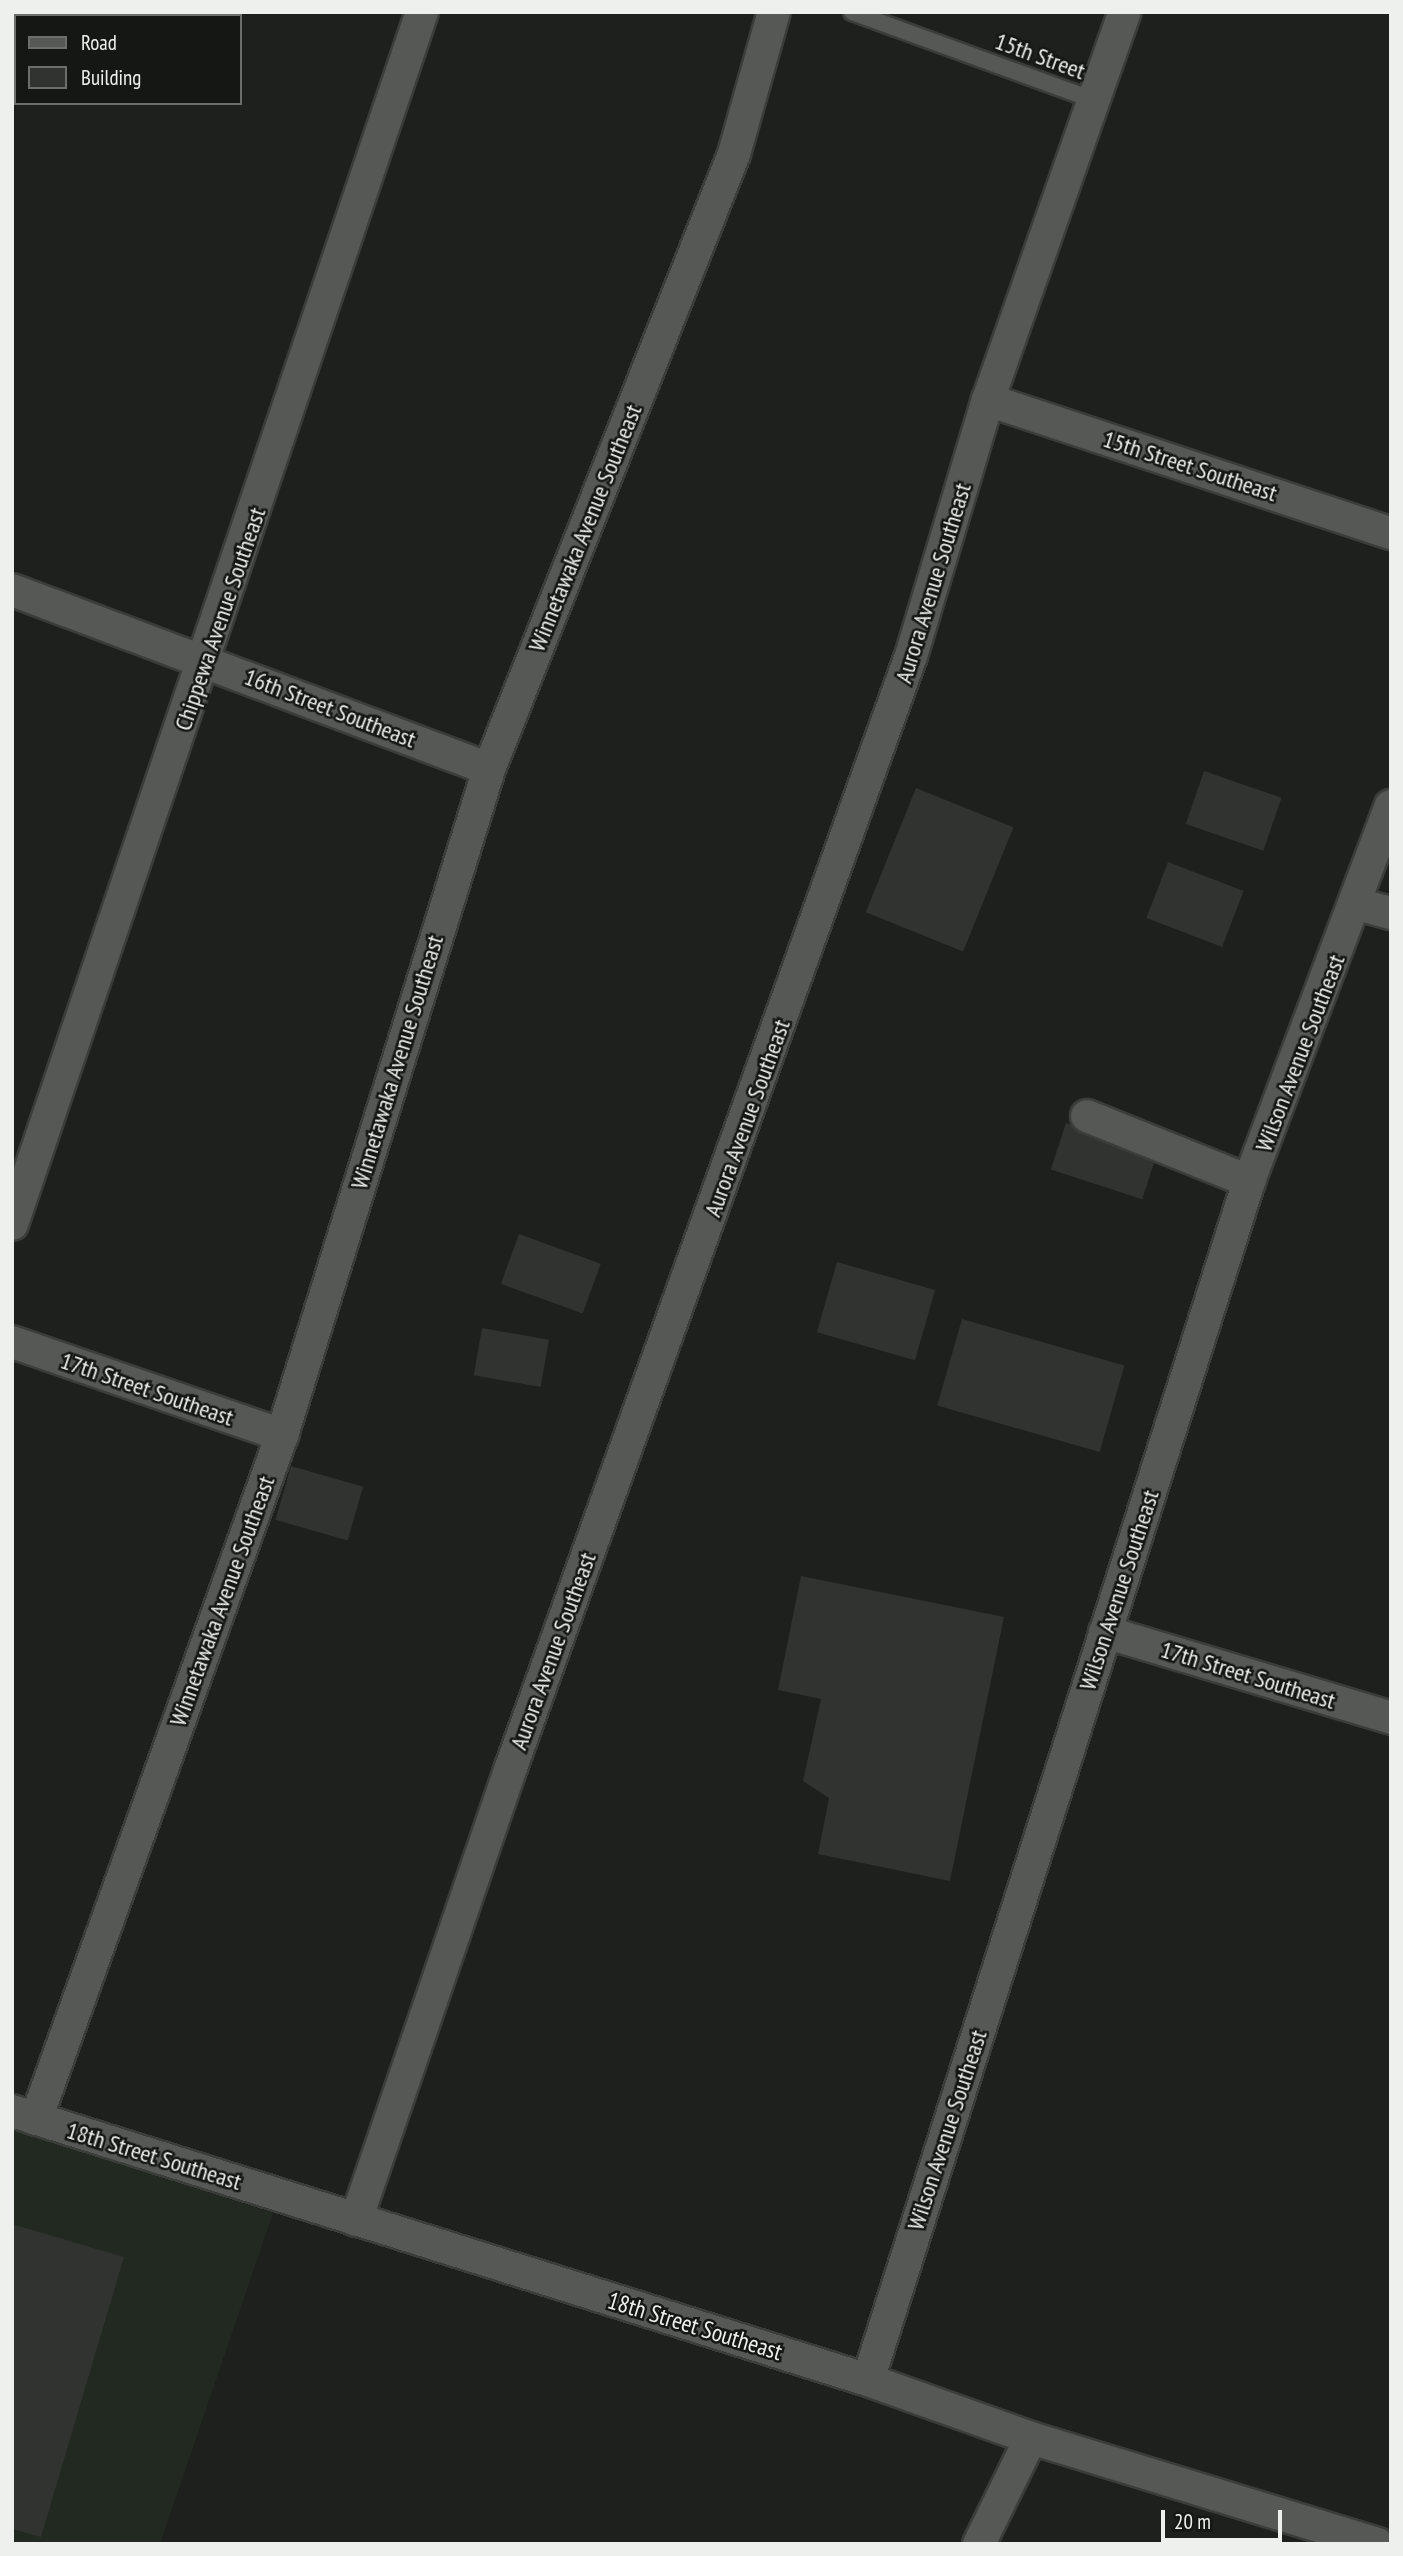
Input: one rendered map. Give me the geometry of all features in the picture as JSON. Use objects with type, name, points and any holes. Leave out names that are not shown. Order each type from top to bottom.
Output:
[{"type":"street","name":"Chippewa Avenue Southeast","points":[[12,1224],[206,661],[422,12]]},
{"type":"street","name":"Winnetawaka Avenue Southeast","points":[[24,2115],[282,1435],[489,769],[734,154],[774,12]]},
{"type":"street","name":"Aurora Avenue Southeast","points":[[356,2220],[509,1773],[911,656],[988,400],[1125,12]]},
{"type":"street","name":"15th Street Southeast","points":[[988,400],[1391,533]]},
{"type":"street","name":"16th Street Southeast","points":[[12,590],[489,769]]},
{"type":"street","name":"Wilson Avenue Southeast","points":[[868,2380],[1250,1181],[1357,904],[1391,806]]},
{"type":"street","points":[[1357,904],[1391,913]]},
{"type":"street","points":[[1087,1116],[1250,1181]]},
{"type":"street","name":"17th Street Southeast","points":[[12,1342],[282,1435]]},
{"type":"street","name":"17th Street Southeast","points":[[1105,1632],[1391,1718]]},
{"type":"street","name":"18th Street Southeast","points":[[24,2115],[868,2380],[1031,2438],[1200,2486],[1377,2544]]},
{"type":"street","points":[[979,2544],[1031,2438]]},
{"type":"lane","name":"15th Street","points":[[852,12],[1094,100]]},
{"type":"shaded area","points":[[12,2129],[273,2213],[160,2544],[12,2544]]},
{"type":"building","points":[[1204,771],[1282,798],[1263,851],[1186,824]]},
{"type":"building","points":[[916,788],[1013,827],[963,952],[866,912]]},
{"type":"building","points":[[1168,862],[1244,891],[1222,947],[1146,918]]},
{"type":"building","points":[[1066,1123],[1157,1153],[1142,1199],[1051,1170]]},
{"type":"building","points":[[519,1234],[601,1264],[583,1314],[501,1284]]},
{"type":"building","points":[[837,1262],[935,1290],[915,1360],[817,1332]]},
{"type":"building","points":[[962,1319],[1124,1366],[1100,1452],[937,1406]]},
{"type":"building","points":[[482,1328],[549,1340],[541,1387],[474,1375]]},
{"type":"building","points":[[291,1466],[363,1487],[348,1541],[276,1520]]},
{"type":"building","points":[[801,1576],[1004,1617],[950,1881],[818,1854],[829,1798],[803,1781],[821,1699],[778,1690]]},
{"type":"building","points":[[12,2224],[124,2257],[41,2537],[12,2529]]}]
